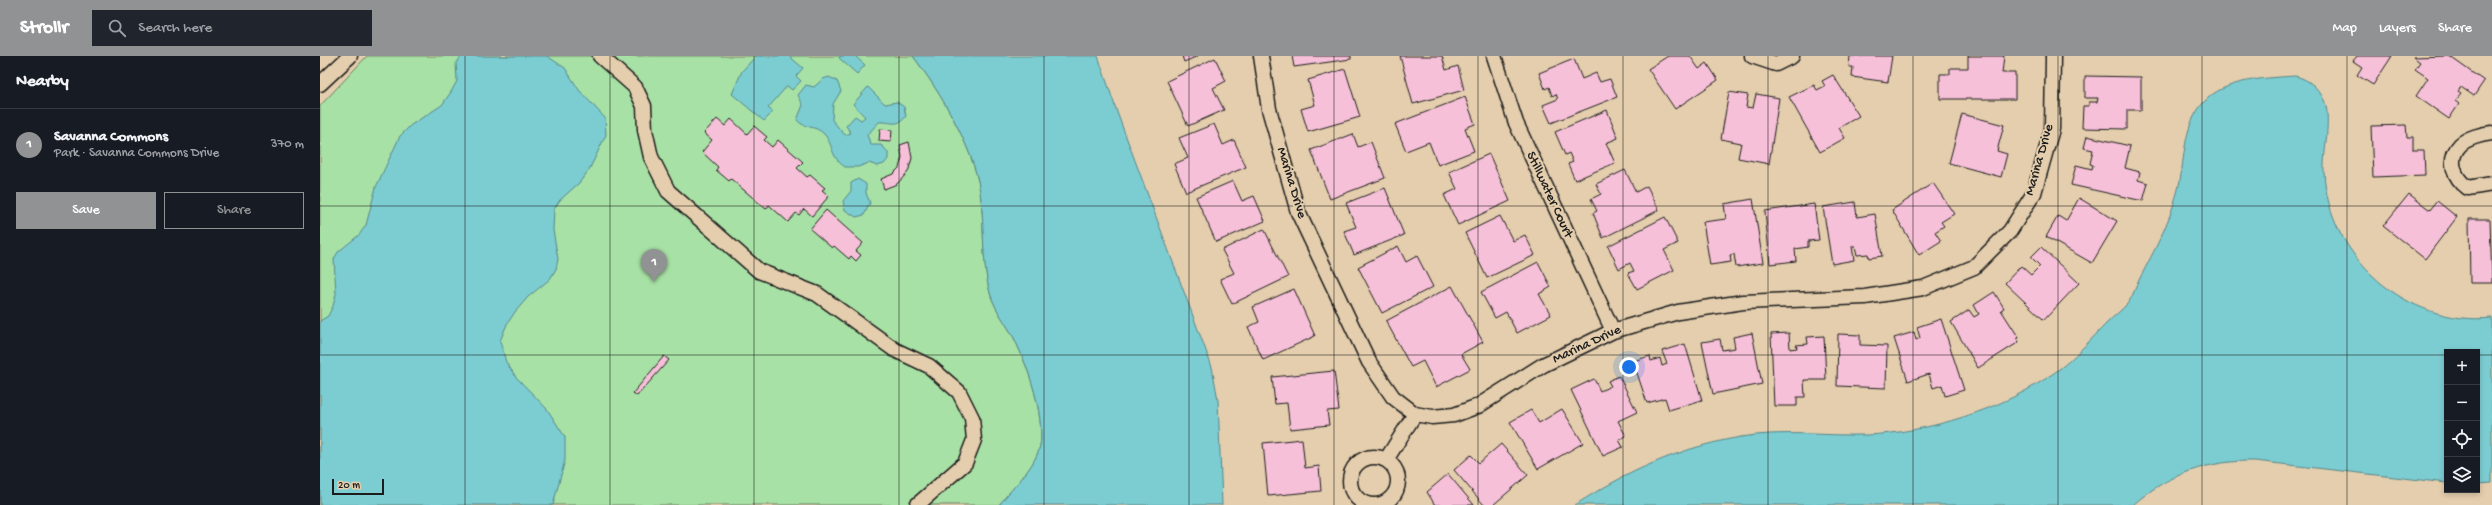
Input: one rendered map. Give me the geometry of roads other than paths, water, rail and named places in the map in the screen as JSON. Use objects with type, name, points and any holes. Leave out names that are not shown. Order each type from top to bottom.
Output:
[{"type":"street","points":[[320,84],[350,56]]},
{"type":"street","points":[[600,56],[635,87],[644,106],[645,130],[651,157],[668,191],[759,271],[817,294],[895,350],[929,366],[959,392],[972,418],[974,440],[965,463],[917,505]]},
{"type":"street","name":"Marina Drive","points":[[1261,56],[1269,109],[1298,212],[1369,362],[1393,397],[1415,414],[1432,417],[1454,416],[1478,406],[1543,365],[1613,331],[1678,312],[1743,302],[1864,297],[1923,288],[1974,267],[2010,231],[2034,193],[2052,129],[2053,56]]},
{"type":"street","name":"Stillwater Court","points":[[1494,56],[1516,123],[1613,331]]},
{"type":"street","points":[[1752,56],[1776,64],[1792,56]]},
{"type":"street","points":[[2492,133],[2480,135],[2460,145],[2453,158],[2453,168],[2459,181],[2468,188],[2492,184]]},
{"type":"street","points":[[1386,460],[1415,414]]},
{"type":"water","points":[[462,56],[547,56],[565,68],[579,90],[605,118],[606,135],[589,170],[579,183],[560,200],[554,209],[553,230],[558,259],[556,269],[550,279],[528,297],[515,312],[507,324],[500,341],[506,362],[516,377],[547,409],[565,437],[565,460],[553,505],[320,505],[320,321],[328,316],[333,306],[336,294],[334,259],[338,252],[359,235],[366,225],[376,187],[400,136],[411,125],[442,105],[451,92],[457,81],[456,63]]},
{"type":"water","points":[[756,56],[789,56],[803,68],[796,76],[801,81],[792,90],[787,86],[768,108],[773,112],[764,121],[732,94],[742,71]]},
{"type":"water","points":[[841,56],[855,56],[865,65],[857,74],[839,58]]},
{"type":"water","points":[[913,56],[1098,56],[1118,115],[1212,367],[1218,400],[1222,505],[999,505],[1026,473],[1037,456],[1041,437],[1039,412],[1033,386],[1024,361],[1014,338],[998,311],[990,293],[985,268],[980,191],[970,156],[954,120],[934,86]]},
{"type":"water","points":[[2295,76],[2312,84],[2319,91],[2324,100],[2327,116],[2324,172],[2329,203],[2340,232],[2357,258],[2378,280],[2403,298],[2430,311],[2461,318],[2492,318],[2492,483],[2480,484],[2480,349],[2444,349],[2444,483],[2255,461],[2238,461],[2206,466],[2175,477],[2146,494],[2133,505],[1575,505],[1614,482],[1655,462],[1719,441],[1772,434],[1866,435],[1914,430],[1964,417],[1989,408],[2034,386],[2068,362],[2130,300],[2170,216],[2180,181],[2185,145],[2191,122],[2204,102],[2213,94],[2234,84],[2259,79]]},
{"type":"water","points":[[829,77],[837,81],[841,91],[833,104],[832,120],[845,135],[851,133],[846,126],[855,116],[861,120],[865,117],[853,104],[868,87],[885,104],[897,102],[904,107],[906,116],[903,120],[897,123],[879,122],[867,135],[871,145],[881,145],[888,152],[888,159],[884,164],[877,166],[869,163],[858,167],[845,167],[834,155],[827,138],[821,131],[803,125],[797,120],[803,105],[798,95],[806,85],[814,87],[823,79]]},
{"type":"water","points":[[858,179],[866,184],[866,193],[870,203],[864,215],[856,217],[845,210],[843,201],[851,191],[851,183]]},
{"type":"place","name":"Savanna Commons","points":[[654,282]]}]
